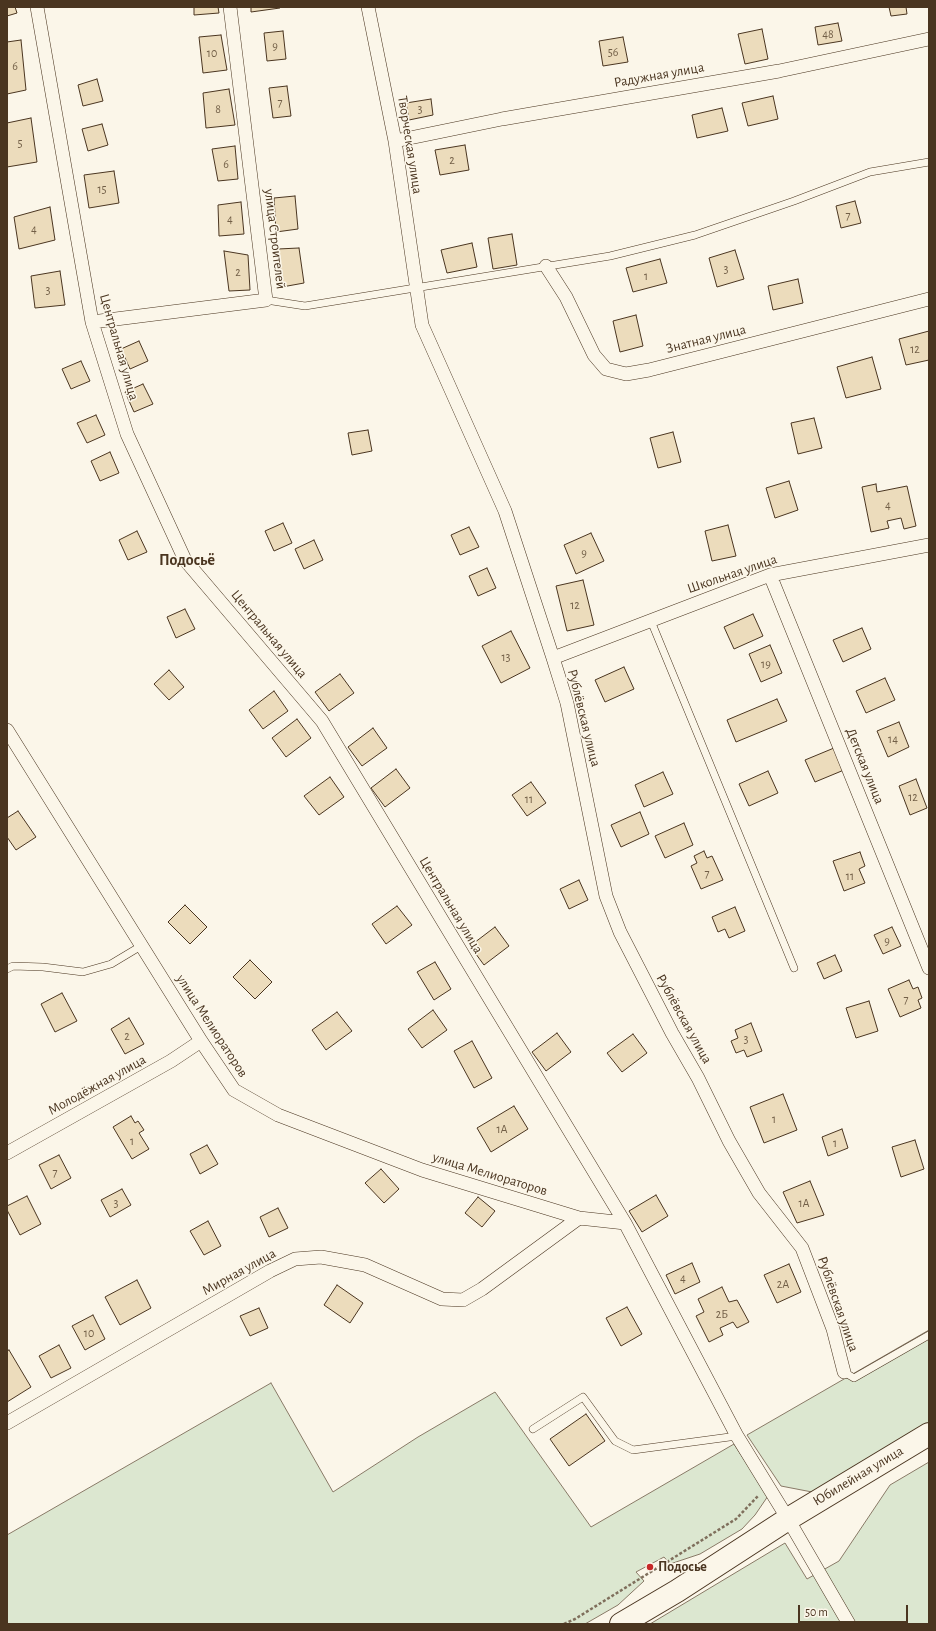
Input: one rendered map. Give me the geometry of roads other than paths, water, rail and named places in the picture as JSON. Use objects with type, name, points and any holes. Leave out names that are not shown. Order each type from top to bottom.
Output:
[{"type":"highway","name":"Юбилейная улица","points":[[621,1624],[677,1591],[788,1519],[929,1434]]},
{"type":"street","name":"Центральная улица","points":[[36,7],[92,322],[127,434],[185,560],[322,721],[625,1224],[737,1436],[850,1624]]},
{"type":"street","name":"улица Строителей","points":[[92,322],[266,300],[230,7]]},
{"type":"street","name":"Творческая улица","points":[[368,7],[395,141],[422,325],[505,511],[553,658]]},
{"type":"street","name":"Радужная улица","points":[[395,141],[502,119],[779,71],[929,39]]},
{"type":"street","name":"Знатная улица","points":[[546,266],[566,297],[594,355],[606,369],[626,374],[649,370],[929,299]]},
{"type":"street","name":"Школьная улица","points":[[553,658],[770,575],[929,545]]},
{"type":"street","name":"Детская улица","points":[[770,575],[929,968]]},
{"type":"street","name":"Рублёвская улица","points":[[553,658],[567,703],[606,896],[620,932],[672,1033],[698,1078],[729,1140],[759,1193],[802,1248],[833,1329],[844,1372]]},
{"type":"street","name":"улица Мелиораторов","points":[[7,730],[141,946],[234,1090],[278,1115],[422,1170],[579,1218],[625,1224]]},
{"type":"street","name":"Молодёжная улица","points":[[7,1153],[171,1061],[201,1041]]},
{"type":"street","name":"Мирная улица","points":[[7,1423],[270,1271],[295,1260],[322,1257],[365,1265],[442,1299],[463,1300],[482,1289],[579,1218]]},
{"type":"lane","points":[[266,300],[305,306],[610,256],[695,235],[794,201],[870,172],[929,162]]},
{"type":"lane","points":[[651,621],[794,968]]},
{"type":"lane","points":[[7,969],[13,966],[43,967],[83,972],[111,964],[141,946]]},
{"type":"lane","points":[[844,1372],[854,1378],[929,1335]]},
{"type":"lane","points":[[533,1429],[582,1397],[615,1442],[633,1450],[737,1436]]},
{"type":"place","name":"Подосье","points":[[650,1567]]},
{"type":"district","name":"Подосьё","points":[[187,560]]}]
